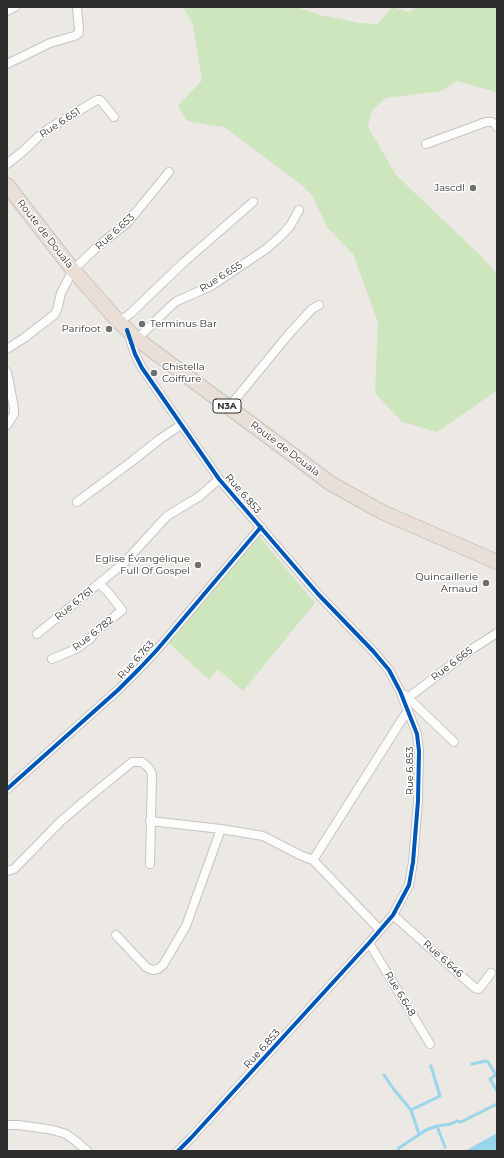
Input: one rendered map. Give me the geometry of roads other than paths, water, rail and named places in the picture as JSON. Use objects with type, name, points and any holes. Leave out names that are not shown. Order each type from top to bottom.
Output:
[{"type":"highway","name":"Route de Douala","points":[[8,189],[73,270],[128,330],[330,483],[382,512],[497,562]]},
{"type":"street","points":[[7,11],[15,7]]},
{"type":"street","points":[[7,64],[50,43],[78,34],[77,7]]},
{"type":"street","name":"Rue 6.651","points":[[7,164],[48,129],[97,100],[100,100],[114,117]]},
{"type":"street","points":[[426,144],[486,122],[492,122],[496,124],[497,127]]},
{"type":"street","name":"Rue 6.653","points":[[7,349],[54,315],[57,310],[61,293],[73,270],[96,248],[128,222],[170,172]]},
{"type":"street","points":[[128,330],[131,313],[183,263],[253,202]]},
{"type":"street","name":"Rue 6.655","points":[[128,330],[177,301],[211,286],[266,249],[286,231],[299,210]]},
{"type":"street","points":[[229,407],[289,334],[312,309],[318,305]]},
{"type":"street","name":"Rue 6.853","points":[[128,330],[135,354],[142,368],[219,479],[318,594],[373,651],[389,670],[400,691],[417,734],[419,751],[413,862],[409,885],[393,915],[178,1151]]},
{"type":"street","points":[[7,372],[14,408],[14,414],[7,425]]},
{"type":"street","points":[[77,502],[160,439],[181,425]]},
{"type":"street","name":"Rue 6.761","points":[[37,634],[127,559],[167,516],[200,496],[219,479]]},
{"type":"street","name":"Rue 6.763","points":[[7,789],[118,690],[139,669],[261,527]]},
{"type":"street","name":"Rue 6.782","points":[[52,659],[76,649],[90,639],[95,632],[122,610],[107,591],[98,584]]},
{"type":"street","name":"Rue 6.665","points":[[409,697],[472,649],[497,633]]},
{"type":"street","points":[[400,691],[409,697],[454,742]]},
{"type":"street","points":[[313,860],[408,710]]},
{"type":"street","points":[[10,870],[61,821],[132,762],[142,762],[149,768],[152,774],[150,864]]},
{"type":"street","points":[[150,821],[221,829],[263,836],[313,860],[380,930]]},
{"type":"street","points":[[116,936],[146,966],[152,970],[158,969],[163,965],[186,926],[221,829]]},
{"type":"street","name":"Rue 6.646","points":[[393,915],[474,988],[479,988],[491,973]]},
{"type":"street","name":"Rue 6.648","points":[[369,943],[430,1044]]},
{"type":"street","points":[[7,1125],[19,1125],[53,1130],[66,1134],[87,1151]]},
{"type":"water","points":[[497,1133],[497,1151],[465,1151]]},
{"type":"waterway","points":[[472,1064],[486,1061],[496,1075]]},
{"type":"waterway","points":[[411,1110],[440,1096],[431,1066]]},
{"type":"waterway","points":[[497,1074],[490,1079],[497,1091]]},
{"type":"waterway","points":[[384,1075],[411,1110],[419,1134]]},
{"type":"waterway","points":[[398,1150],[426,1130],[437,1126],[451,1124],[457,1121],[461,1122],[497,1104]]},
{"type":"waterway","points":[[437,1126],[445,1147]]},
{"type":"place","name":"Jascdl","points":[[473,188]]},
{"type":"place","name":"Terminus Bar","points":[[142,324]]},
{"type":"place","name":"Parifoot","points":[[109,329]]},
{"type":"place","name":"Chistella Coiffure","points":[[154,373]]},
{"type":"place","name":"Eglise Évangélique Full Of Gospel","points":[[198,565]]},
{"type":"place","name":"Quincaillerie Arnaud","points":[[486,583]]}]
